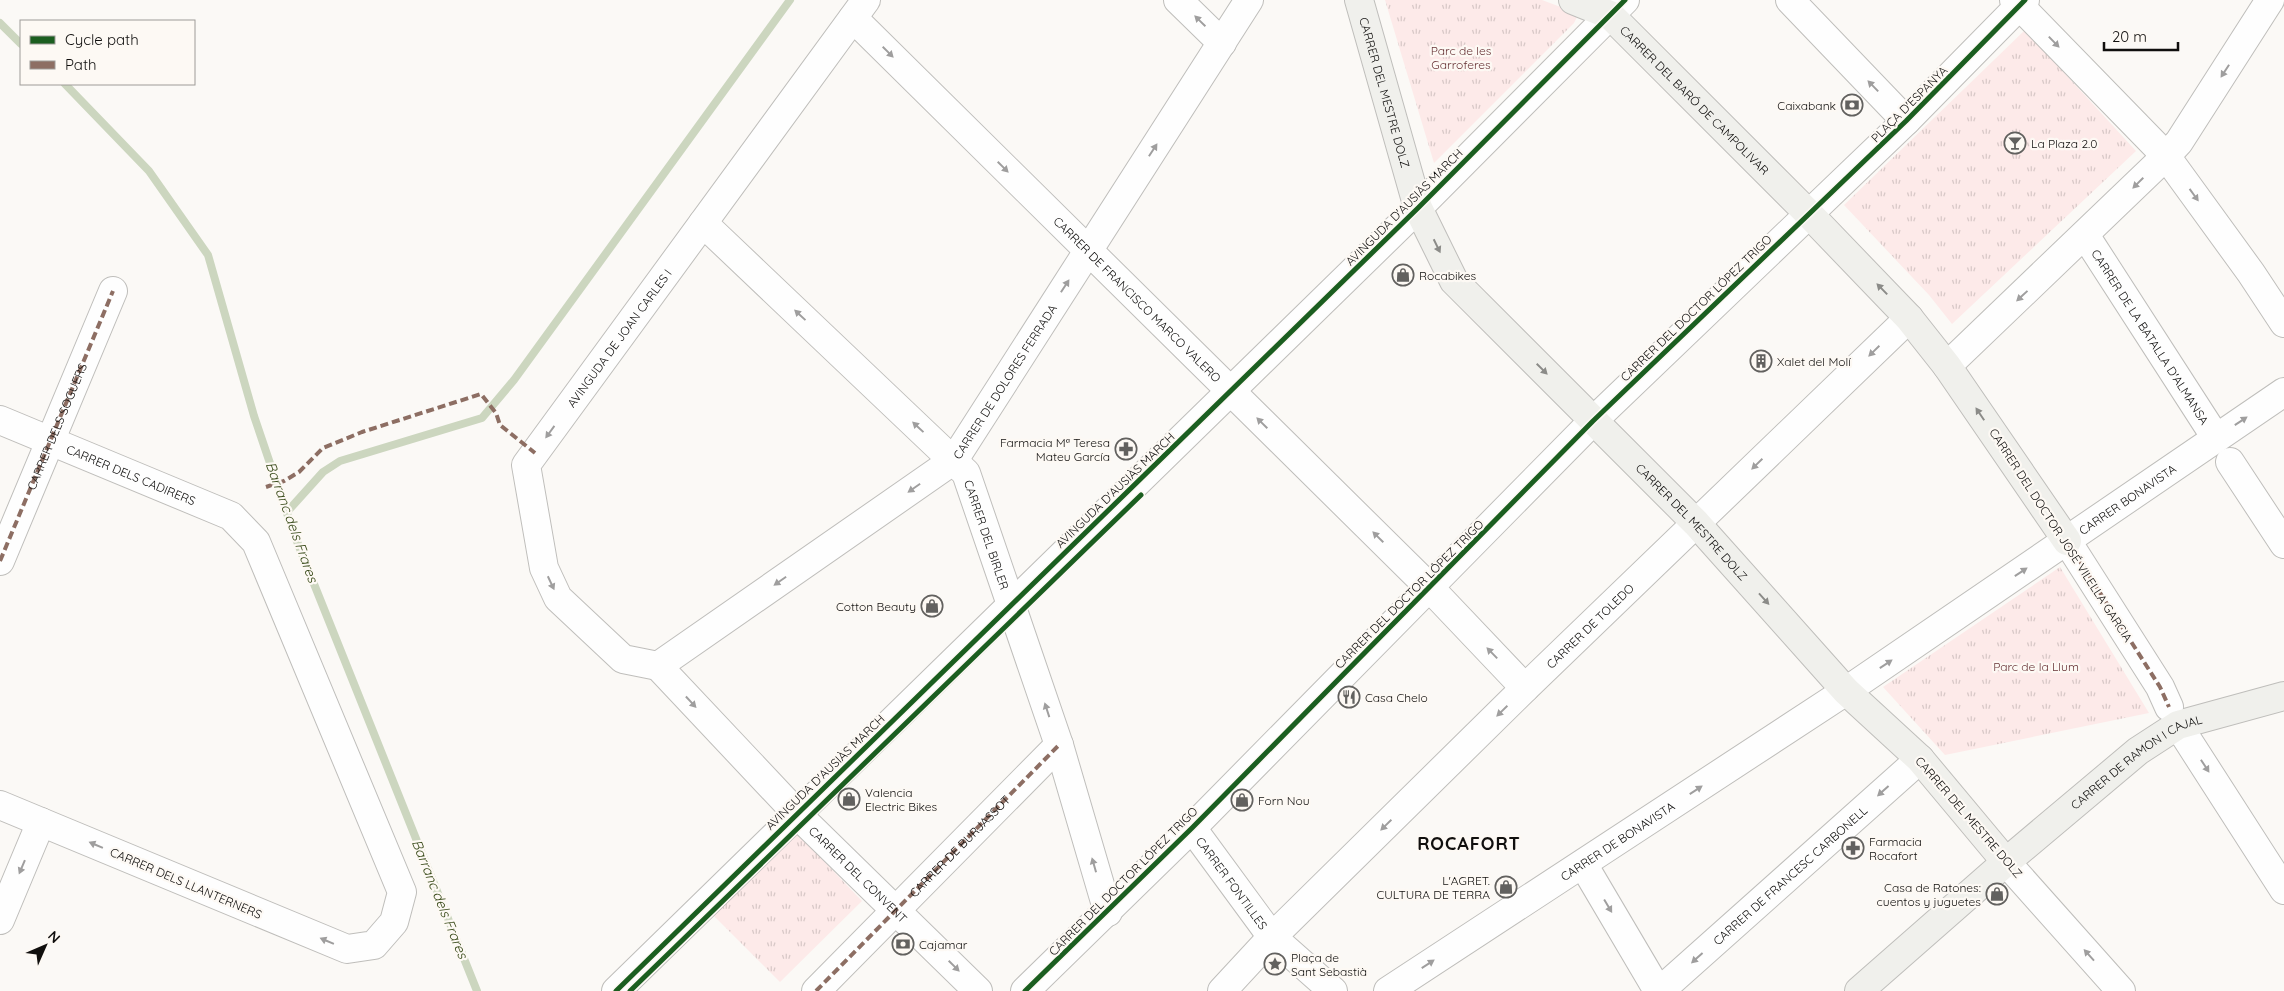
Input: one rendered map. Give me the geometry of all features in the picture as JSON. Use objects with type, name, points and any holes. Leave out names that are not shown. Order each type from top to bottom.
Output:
[{"type":"street","points":[[1178,0],[1222,43]]},
{"type":"street","name":"CARRER DE DOLORES FERRADA","points":[[658,666],[954,460],[1249,0]]},
{"type":"street","name":"CARRER DEL MESTRE DOLZ","points":[[1359,0],[1418,208],[1454,280],[1696,523],[1846,691],[1920,759],[2006,862],[2121,991]]},
{"type":"street","name":"CARRER DEL BARÓ DE CAMPOLIVAR","points":[[1572,0],[1618,7],[1809,214]]},
{"type":"street","points":[[1790,0],[1906,121]]},
{"type":"street","points":[[1809,214],[1909,318],[1947,366],[2085,235],[2179,142],[2270,0]]},
{"type":"street","name":"PLAÇA D'ESPANYA","points":[[1809,214],[1906,121],[2020,2],[2166,156],[2251,273],[2284,323]]},
{"type":"street","name":"AVINGUDA D'AUSIÀS MARCH","points":[[616,991],[1418,208],[1618,7]]},
{"type":"street","name":"AVINGUDA DE JOAN CARLES I","points":[[658,666],[623,659],[558,598],[544,568],[526,465],[860,9]]},
{"type":"street","name":"CARRER DE FRANCISCO MARCO VALERO","points":[[860,9],[1087,251],[1429,587],[1525,688]]},
{"type":"street","name":"CARRER DEL DOCTOR LÓPEZ TRIGO","points":[[1026,991],[1192,828],[1593,421],[1809,214]]},
{"type":"street","name":"CARRER DEL BIRLER","points":[[703,223],[966,473],[1059,744],[1108,912]]},
{"type":"street","name":"CARRER DE LA BATALLA D'ALMANSA","points":[[2085,235],[2216,438]]},
{"type":"street","name":"CARRER DELS SOGUERS","points":[[0,562],[113,291]]},
{"type":"street","name":"CARRER DE TOLEDO","points":[[1272,937],[1525,688],[1909,318]]},
{"type":"street","name":"CARRER DEL DOCTOR JOSÉ VILELLA GARCIA","points":[[1947,366],[2067,541],[2160,687],[2174,716],[2284,890]]},
{"type":"street","name":"CARRER BONAVISTA","points":[[1846,691],[2284,392]]},
{"type":"street","name":"CARRER DELS CADIRERS","points":[[0,420],[231,516],[256,542],[402,892],[394,922],[374,945]]},
{"type":"street","points":[[2230,462],[2284,544]]},
{"type":"street","name":"CARRER DEL CONVENT","points":[[658,666],[797,813],[897,909],[978,991]]},
{"type":"street","name":"CARRER DE BONAVISTA","points":[[1388,991],[1846,691]]},
{"type":"street","name":"CARRER DE RAMON I CAJAL","points":[[1859,991],[2006,862],[2138,751],[2174,716],[2284,696]]},
{"type":"street","name":"CARRER DE BURJASSOT","points":[[816,991],[1059,744]]},
{"type":"street","name":"CARRER DE FRANCESC CARBONELL","points":[[1659,991],[1920,759]]},
{"type":"street","name":"CARRER DELS LLANTERNERS","points":[[0,805],[347,949],[374,945]]},
{"type":"street","points":[[0,920],[41,822]]},
{"type":"street","name":"CARRER FONTILLES","points":[[1192,828],[1272,937]]},
{"type":"street","points":[[1583,864],[1659,991]]},
{"type":"street","points":[[1222,991],[1272,937],[1334,991]]},
{"type":"green space","name":"Parc de les Garroferes","points":[[1385,0],[1542,0],[1574,12],[1577,17],[1574,23],[1434,163]]},
{"type":"green space","points":[[2025,30],[2136,151],[1952,324],[1929,295],[1844,205]]},
{"type":"green space","name":"Parc de la Llum","points":[[2060,567],[2149,713],[1945,755],[1883,687]]},
{"type":"green space","points":[[796,832],[862,901],[780,982],[711,913]]},
{"type":"waterway","points":[[287,512],[323,472],[340,461],[482,418],[514,380],[790,0]]},
{"type":"waterway","name":"Barranc dels Frares","points":[[0,23],[20,43]]},
{"type":"waterway","name":"Barranc dels Frares","points":[[66,85],[149,171],[208,255],[254,416],[294,534],[477,991]]},
{"type":"marked path","points":[[0,561],[113,291]]},
{"type":"marked path","points":[[266,487],[284,481],[299,472],[323,448],[362,432],[481,394],[496,413],[500,425],[535,453]]},
{"type":"marked path","points":[[2067,541],[2160,687],[2169,707]]},
{"type":"marked path","points":[[816,991],[1059,745]]},
{"type":"cycle path","points":[[616,991],[1418,208],[1625,0]]},
{"type":"cycle path","points":[[1025,991],[1192,828],[1593,421],[1906,121],[2025,0]]},
{"type":"cycle path","points":[[630,991],[1141,495]]},
{"type":"place","name":"Caixabank","points":[[1852,105]]},
{"type":"place","name":"La Plaza 2.0","points":[[2015,143]]},
{"type":"place","name":"Rocabikes","points":[[1403,275]]},
{"type":"place","name":"Xalet del Molí","points":[[1761,361]]},
{"type":"place","name":"Farmacia Mª Teresa Mateu García","points":[[1126,449]]},
{"type":"place","name":"Cotton Beauty","points":[[932,606]]},
{"type":"place","name":"Casa Chelo","points":[[1349,697]]},
{"type":"place","name":"Valencia Electric Bikes","points":[[849,799]]},
{"type":"place","name":"Forn Nou","points":[[1242,800]]},
{"type":"place","name":"Farmacia Rocafort","points":[[1853,848]]},
{"type":"place","name":"L'AGRET. CULTURA DE TERRA","points":[[1506,887]]},
{"type":"place","name":"Casa de Ratones: cuentos y juguetes","points":[[1997,894]]},
{"type":"place","name":"Cajamar","points":[[903,944]]},
{"type":"place","name":"Plaça de Sant Sebastià","points":[[1275,964]]},
{"type":"district","name":"ROCAFORT","points":[[1469,843]]}]
